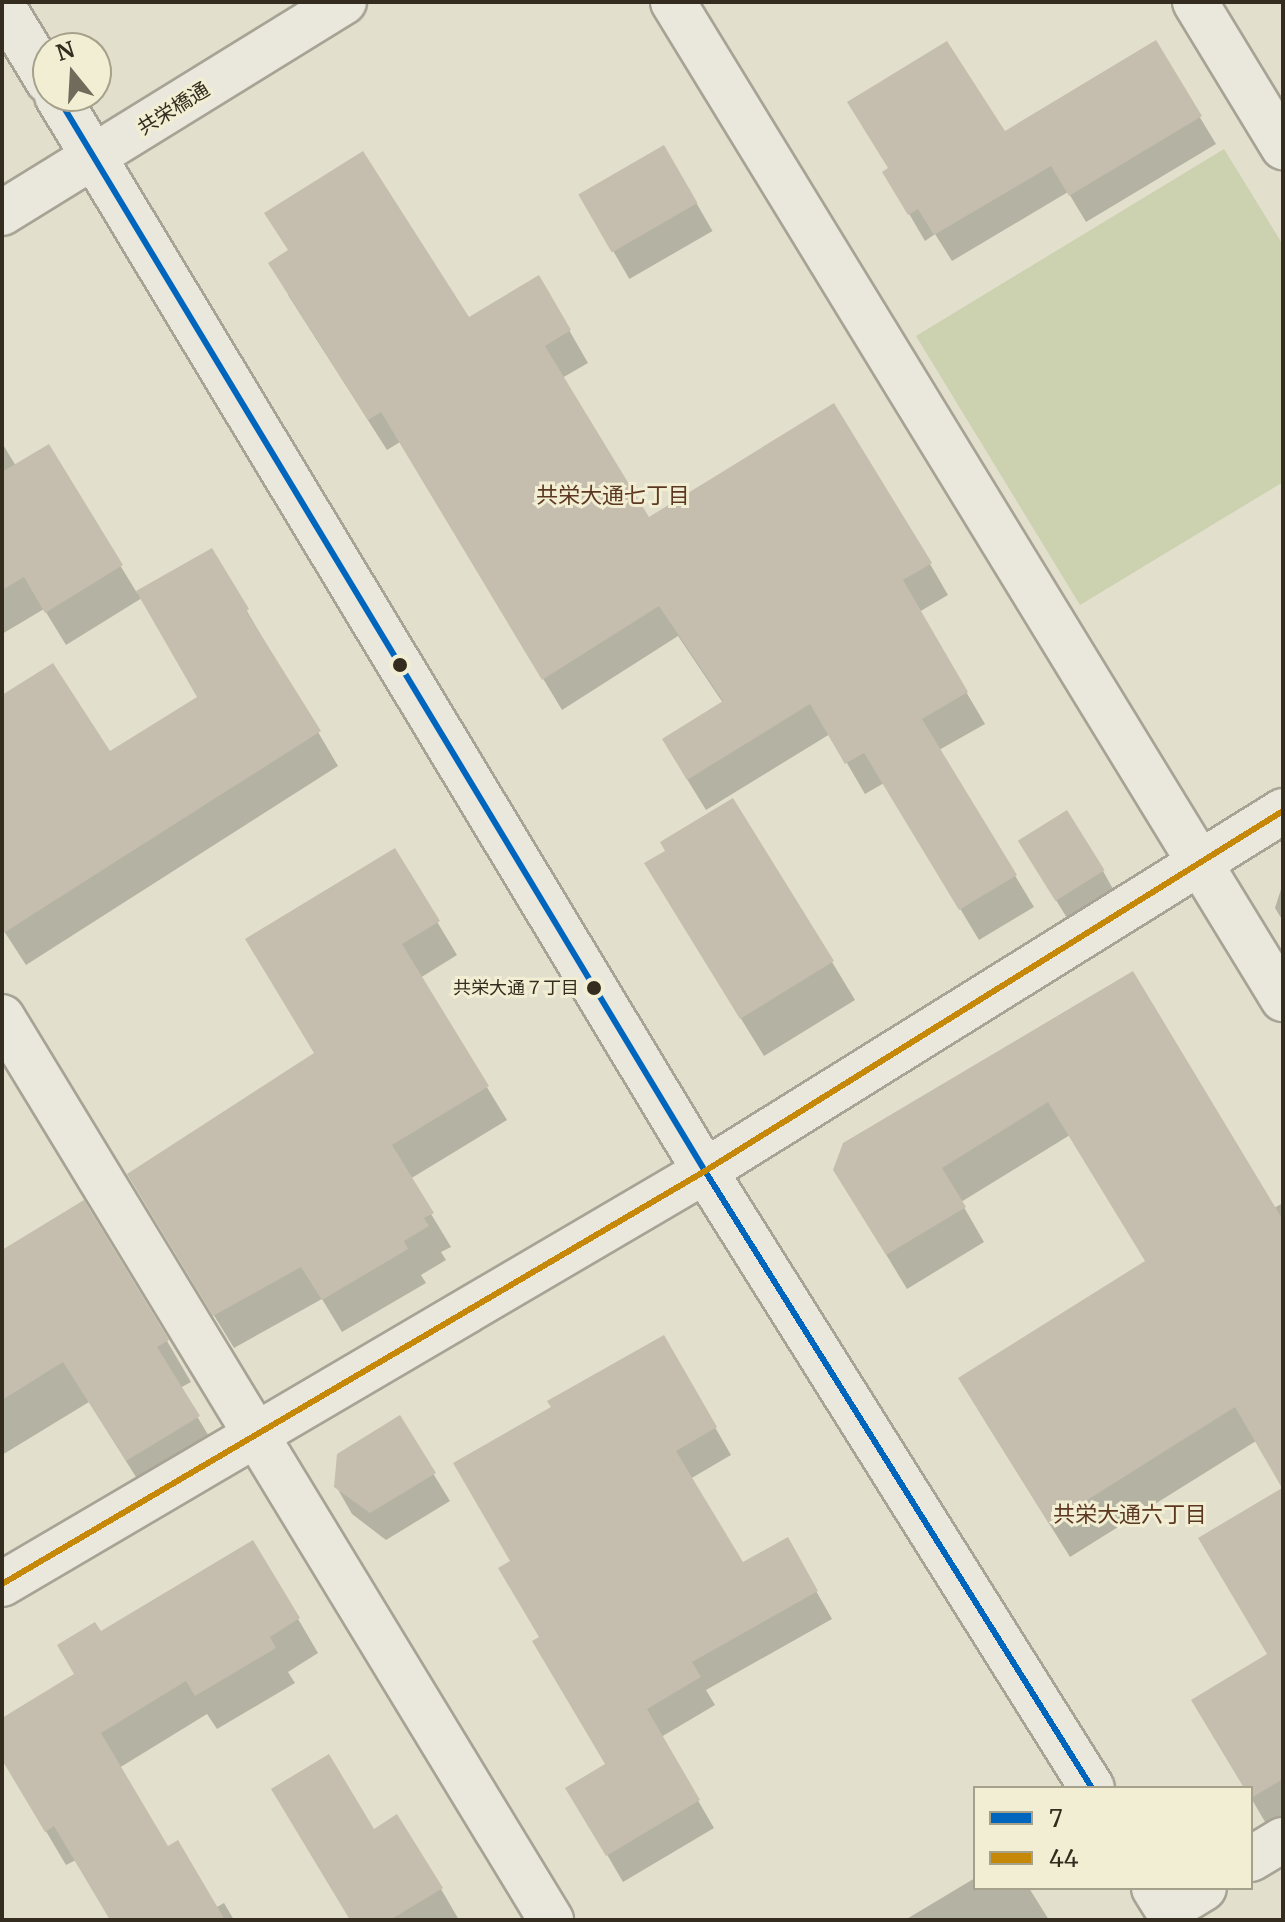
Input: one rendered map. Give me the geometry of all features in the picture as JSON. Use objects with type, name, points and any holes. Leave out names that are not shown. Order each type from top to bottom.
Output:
[{"type":"street","name":"共栄橋通","points":[[2,213],[344,2]]},
{"type":"street","points":[[673,2],[1283,999]]},
{"type":"street","points":[[1195,2],[1283,147]]},
{"type":"street","points":[[2,5],[32,55]]},
{"type":"street","points":[[67,112],[705,1171],[1091,1786]]},
{"type":"street","points":[[2,1584],[705,1171],[1283,811]]},
{"type":"street","points":[[2,1017],[551,1920]]},
{"type":"street","points":[[1253,1858],[1283,1840]]},
{"type":"green space","points":[[1224,149],[1283,245],[1283,482],[1080,605],[916,336]]},
{"type":"building","points":[[1156,40],[1202,116],[1069,196],[1051,166],[934,235],[918,209],[908,215],[882,172],[888,168],[847,102],[947,41],[1005,131]]},
{"type":"building","points":[[664,145],[698,203],[612,253],[578,194]]},
{"type":"building","points":[[363,151],[469,317],[539,275],[571,330],[545,346],[649,517],[834,403],[932,563],[903,580],[968,692],[922,719],[1017,875],[959,910],[864,753],[845,764],[810,704],[687,780],[662,739],[723,701],[659,606],[542,680],[381,412],[368,420],[268,263],[288,250],[264,213]]},
{"type":"building","points":[[49,444],[123,565],[45,613],[24,577],[2,590],[2,472]]},
{"type":"building","points":[[212,548],[249,609],[246,611],[321,731],[2,934],[2,695],[53,663],[110,751],[197,697],[136,591]]},
{"type":"building","points":[[733,798],[834,961],[740,1019],[644,863],[665,851],[660,842]]},
{"type":"building","points":[[1067,810],[1105,870],[1055,901],[1018,841]]},
{"type":"building","points":[[395,848],[440,921],[402,944],[489,1086],[392,1145],[434,1213],[424,1218],[429,1226],[404,1241],[408,1249],[322,1300],[301,1267],[213,1316],[127,1174],[314,1053],[245,939]]},
{"type":"building","points":[[1133,971],[1283,1220],[1283,1779],[1253,1797],[1253,1786],[1243,1786],[1191,1700],[1267,1654],[1198,1538],[1282,1488],[1235,1407],[1049,1524],[958,1378],[1145,1261],[1048,1102],[942,1168],[966,1207],[886,1255],[833,1170],[843,1143]]},
{"type":"building","points":[[84,1200],[169,1340],[157,1347],[200,1416],[126,1461],[63,1362],[2,1400],[2,1250]]},
{"type":"building","points":[[664,1335],[717,1427],[676,1451],[743,1562],[788,1537],[818,1591],[692,1662],[701,1677],[647,1709],[700,1800],[606,1856],[565,1788],[605,1764],[532,1641],[539,1637],[498,1568],[510,1561],[453,1463],[551,1407],[547,1401]]},
{"type":"building","points":[[400,1415],[436,1473],[370,1513],[334,1487],[337,1454]]},
{"type":"building","points":[[253,1540],[300,1618],[270,1637],[276,1648],[195,1696],[186,1681],[101,1733],[168,1846],[178,1840],[225,1920],[110,1920],[54,1826],[45,1832],[2,1760],[2,1718],[74,1674],[57,1645],[95,1622],[101,1631]]},
{"type":"building","points":[[329,1754],[374,1829],[397,1814],[443,1888],[390,1920],[350,1920],[271,1789]]},
{"type":"transit line","name":"7","points":[[67,112],[705,1171],[1091,1786]]},
{"type":"transit line","name":"44","points":[[2,1584],[705,1171],[1283,811]]},
{"type":"place","name":"共栄大通７丁目","points":[[594,988]]},
{"type":"district","name":"共栄大通七丁目","points":[[613,496]]},
{"type":"district","name":"共栄大通六丁目","points":[[1130,1515]]}]
